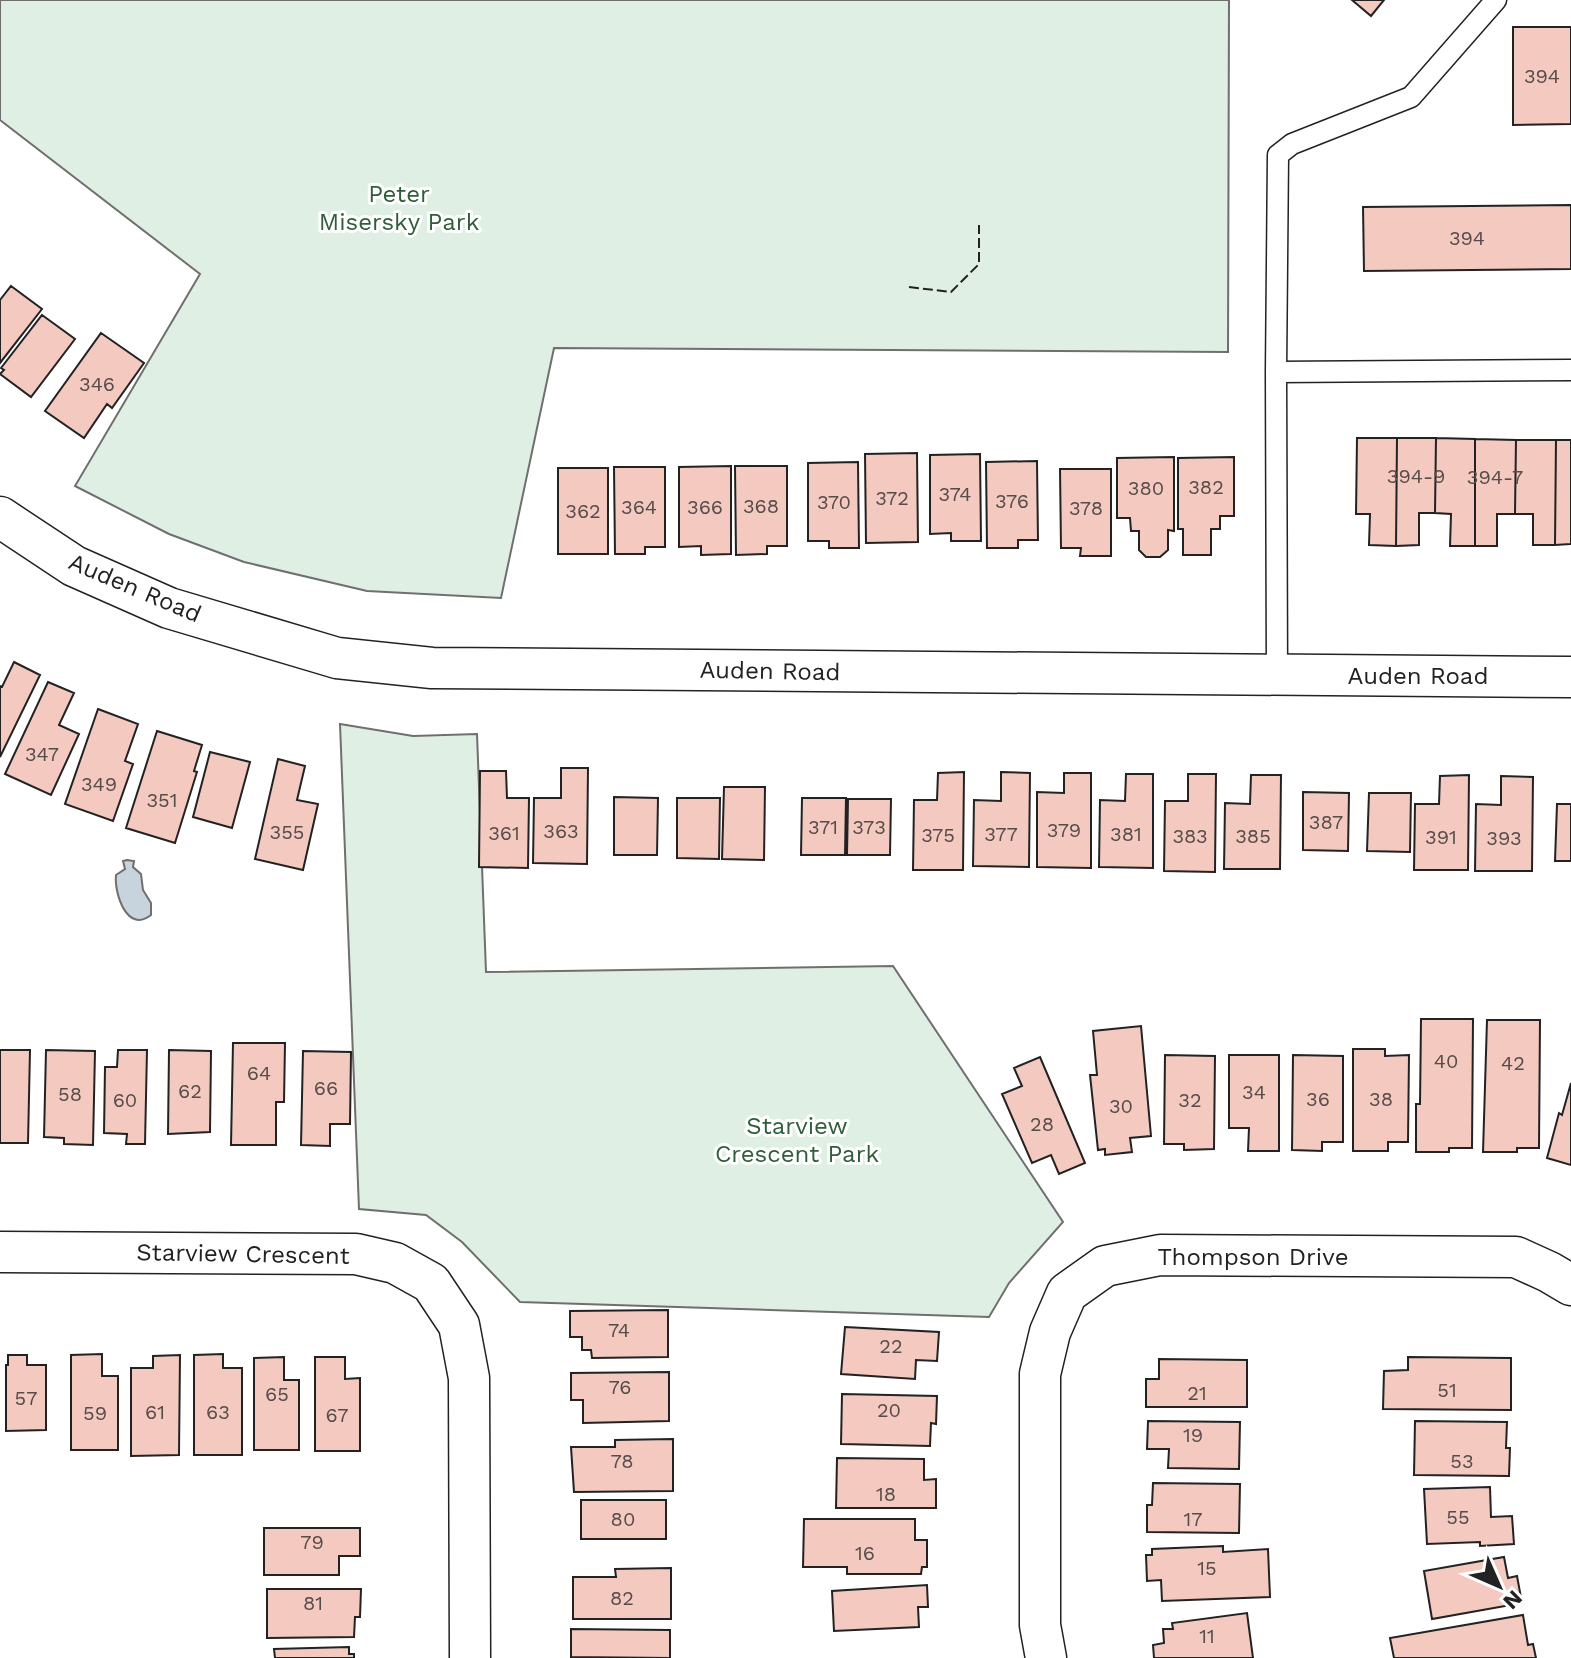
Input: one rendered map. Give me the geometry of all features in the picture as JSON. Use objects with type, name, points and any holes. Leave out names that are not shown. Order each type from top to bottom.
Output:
[{"type":"street","name":"Auden Road","points":[[0,517],[74,566],[169,608],[337,658],[432,668],[1571,677]]},
{"type":"street","name":"Starview Crescent","points":[[0,1252],[356,1254],[395,1263],[431,1283],[459,1325],[469,1378],[470,1658]]},
{"type":"street","name":"Thompson Drive","points":[[1046,1658],[1040,1625],[1040,1374],[1050,1332],[1067,1293],[1105,1266],[1160,1255],[1516,1257],[1571,1285]]},
{"type":"lane","points":[[1277,676],[1278,155],[1292,144],[1411,97],[1496,0]]},
{"type":"lane","points":[[1276,372],[1571,370]]},
{"type":"green space","name":"Peter Misersky Park","points":[[0,0],[1229,0],[1228,352],[554,348],[501,598],[367,591],[244,562],[169,534],[75,486],[200,274],[0,120]]},
{"type":"green space","name":"Starview Crescent Park","points":[[340,724],[413,736],[477,734],[486,972],[893,966],[1063,1222],[1009,1283],[989,1317],[520,1302],[462,1242],[426,1215],[359,1209]]},
{"type":"shaded area","points":[[123,861],[134,861],[133,867],[141,874],[143,890],[151,903],[151,915],[143,919],[129,915],[117,892],[116,875],[125,869]]},
{"type":"building","points":[[1352,0],[1384,0],[1371,16]]},
{"type":"building","points":[[1513,27],[1571,27],[1571,124],[1513,125]]},
{"type":"building","points":[[1571,205],[1571,269],[1364,271],[1363,207]]},
{"type":"building","points":[[11,286],[42,309],[0,363],[0,300]]},
{"type":"building","points":[[42,315],[75,339],[31,397],[0,374],[4,370],[1,368]]},
{"type":"building","points":[[101,333],[144,363],[112,408],[107,404],[84,438],[45,411]]},
{"type":"building","points":[[1357,438],[1397,438],[1396,546],[1369,545],[1370,514],[1356,514]]},
{"type":"building","points":[[1397,438],[1436,438],[1435,513],[1419,513],[1419,545],[1396,546]]},
{"type":"building","points":[[1436,438],[1475,439],[1475,546],[1450,546],[1451,514],[1435,513]]},
{"type":"building","points":[[1475,439],[1516,440],[1515,514],[1497,514],[1497,546],[1475,546]]},
{"type":"building","points":[[1516,440],[1556,440],[1555,545],[1533,545],[1533,514],[1515,514]]},
{"type":"building","points":[[1556,440],[1571,440],[1571,544],[1555,545]]},
{"type":"building","points":[[917,453],[918,542],[866,543],[865,454]]},
{"type":"building","points":[[980,454],[981,541],[951,541],[951,533],[930,534],[930,455]]},
{"type":"building","points":[[1174,457],[1174,531],[1168,530],[1168,550],[1160,557],[1146,557],[1139,550],[1139,531],[1131,531],[1130,518],[1117,518],[1117,458]]},
{"type":"building","points":[[1234,457],[1234,516],[1220,516],[1220,529],[1211,529],[1211,555],[1183,555],[1183,529],[1178,529],[1178,458]]},
{"type":"building","points":[[1037,461],[1038,540],[1018,540],[1018,548],[987,548],[986,462]]},
{"type":"building","points":[[858,462],[859,548],[829,548],[829,541],[808,541],[808,463]]},
{"type":"building","points":[[731,466],[731,554],[701,555],[701,546],[679,547],[679,467]]},
{"type":"building","points":[[735,466],[787,466],[787,546],[767,546],[767,554],[736,555]]},
{"type":"building","points":[[614,467],[665,467],[665,547],[645,547],[645,554],[615,554]]},
{"type":"building","points":[[558,468],[608,468],[608,554],[558,554]]},
{"type":"building","points":[[1060,469],[1111,469],[1111,556],[1080,556],[1081,548],[1061,548]]},
{"type":"building","points":[[14,662],[40,675],[0,757],[0,686]]},
{"type":"building","points":[[48,682],[74,693],[59,725],[79,734],[51,795],[5,774]]},
{"type":"building","points":[[98,709],[138,724],[125,761],[133,764],[113,821],[65,804]]},
{"type":"building","points":[[157,731],[202,745],[175,843],[126,828]]},
{"type":"building","points":[[210,752],[250,762],[232,828],[193,817]]},
{"type":"building","points":[[278,759],[305,766],[297,800],[318,804],[303,870],[255,859]]},
{"type":"building","points":[[561,768],[588,768],[587,864],[533,863],[534,798],[561,798]]},
{"type":"building","points":[[480,771],[506,771],[507,798],[529,798],[528,868],[479,867]]},
{"type":"building","points":[[964,772],[963,870],[913,870],[914,800],[937,800],[938,773]]},
{"type":"building","points":[[1001,772],[1030,773],[1029,867],[973,866],[974,800],[1001,801]]},
{"type":"building","points":[[1064,773],[1091,773],[1091,868],[1037,867],[1037,792],[1064,793]]},
{"type":"building","points":[[1126,774],[1153,774],[1153,868],[1099,867],[1100,800],[1125,801]]},
{"type":"building","points":[[1188,774],[1216,774],[1215,872],[1164,871],[1165,801],[1188,801]]},
{"type":"building","points":[[1251,775],[1281,775],[1280,869],[1224,869],[1225,803],[1250,804]]},
{"type":"building","points":[[1469,775],[1468,870],[1414,870],[1415,804],[1439,804],[1440,776]]},
{"type":"building","points":[[1501,776],[1533,777],[1532,871],[1475,871],[1476,804],[1501,805]]},
{"type":"building","points":[[724,787],[765,787],[764,860],[722,859]]},
{"type":"building","points":[[1303,792],[1349,793],[1348,851],[1303,850]]},
{"type":"building","points":[[1369,793],[1411,793],[1410,852],[1367,851]]},
{"type":"building","points":[[614,797],[658,798],[657,855],[614,855]]},
{"type":"building","points":[[677,798],[720,798],[719,859],[677,858]]},
{"type":"building","points":[[802,798],[846,798],[845,855],[801,855]]},
{"type":"building","points":[[848,799],[891,799],[890,855],[847,855]]},
{"type":"building","points":[[1557,804],[1571,804],[1571,861],[1555,861]]},
{"type":"building","points":[[1421,1019],[1473,1019],[1472,1148],[1416,1152]]},
{"type":"building","points":[[1487,1020],[1540,1020],[1539,1148],[1517,1148],[1517,1152],[1483,1152]]},
{"type":"building","points":[[1141,1026],[1151,1136],[1130,1138],[1132,1152],[1105,1155],[1105,1149],[1098,1150],[1090,1075],[1097,1075],[1093,1031]]},
{"type":"building","points":[[233,1043],[285,1043],[284,1102],[276,1102],[276,1145],[231,1145]]},
{"type":"building","points":[[1353,1049],[1385,1049],[1385,1056],[1409,1055],[1408,1142],[1388,1142],[1388,1151],[1353,1151]]},
{"type":"building","points":[[0,1050],[30,1050],[28,1143],[0,1143]]},
{"type":"building","points":[[46,1050],[95,1051],[93,1145],[64,1144],[64,1138],[44,1137]]},
{"type":"building","points":[[118,1050],[147,1050],[145,1144],[126,1144],[127,1134],[104,1133],[105,1067],[117,1067]]},
{"type":"building","points":[[169,1050],[211,1051],[210,1132],[168,1134]]},
{"type":"building","points":[[303,1051],[351,1052],[350,1124],[330,1124],[330,1146],[301,1145]]},
{"type":"building","points":[[1165,1055],[1215,1056],[1214,1149],[1184,1150],[1184,1144],[1164,1144]]},
{"type":"building","points":[[1229,1055],[1279,1055],[1279,1151],[1248,1151],[1249,1128],[1229,1128]]},
{"type":"building","points":[[1293,1055],[1343,1056],[1343,1142],[1322,1142],[1322,1151],[1292,1150]]},
{"type":"building","points":[[1040,1057],[1085,1163],[1059,1174],[1051,1155],[1032,1163],[1002,1094],[1022,1086],[1014,1068]]},
{"type":"building","points":[[1571,1083],[1571,1165],[1547,1158]]},
{"type":"building","points":[[668,1310],[668,1357],[592,1358],[591,1350],[582,1350],[582,1337],[570,1337],[570,1311]]},
{"type":"building","points":[[845,1327],[939,1332],[937,1361],[916,1360],[915,1379],[841,1374]]},
{"type":"building","points":[[102,1354],[102,1376],[118,1376],[118,1450],[71,1450],[71,1355]]},
{"type":"building","points":[[223,1354],[223,1368],[242,1368],[242,1455],[194,1455],[194,1355]]},
{"type":"building","points":[[8,1355],[27,1355],[27,1365],[46,1365],[46,1430],[6,1431]]},
{"type":"building","points":[[180,1355],[179,1455],[131,1456],[131,1368],[153,1368],[153,1356]]},
{"type":"building","points":[[284,1357],[284,1380],[299,1380],[299,1450],[254,1450],[254,1358]]},
{"type":"building","points":[[315,1357],[345,1357],[345,1379],[360,1378],[360,1451],[315,1451]]},
{"type":"building","points":[[1408,1357],[1511,1358],[1511,1410],[1383,1409],[1384,1371],[1408,1370]]},
{"type":"building","points":[[1159,1359],[1247,1360],[1247,1407],[1146,1407],[1146,1379],[1159,1379]]},
{"type":"building","points":[[669,1372],[669,1421],[583,1423],[583,1400],[571,1400],[571,1373]]},
{"type":"building","points":[[842,1394],[937,1396],[936,1424],[931,1423],[930,1446],[841,1444]]},
{"type":"building","points":[[1148,1421],[1240,1422],[1239,1469],[1168,1468],[1169,1449],[1147,1449]]},
{"type":"building","points":[[1415,1421],[1507,1422],[1509,1476],[1414,1475]]},
{"type":"building","points":[[673,1439],[673,1491],[574,1492],[571,1447],[615,1447],[615,1440]]},
{"type":"building","points":[[837,1458],[924,1459],[924,1480],[936,1479],[936,1508],[836,1508]]},
{"type":"building","points":[[1153,1483],[1240,1484],[1239,1533],[1147,1532],[1147,1505],[1152,1505]]},
{"type":"building","points":[[1490,1487],[1491,1517],[1512,1516],[1514,1544],[1427,1544],[1424,1489]]},
{"type":"building","points":[[581,1500],[666,1500],[666,1539],[581,1539]]},
{"type":"building","points":[[804,1519],[915,1519],[915,1540],[927,1540],[927,1567],[922,1567],[921,1574],[847,1574],[847,1567],[803,1567]]},
{"type":"building","points":[[264,1528],[360,1528],[360,1556],[339,1556],[339,1575],[264,1575]]},
{"type":"building","points":[[1223,1546],[1223,1552],[1268,1549],[1270,1597],[1162,1601],[1161,1580],[1147,1581],[1146,1555],[1152,1555],[1152,1549]]},
{"type":"building","points":[[1504,1557],[1508,1578],[1517,1576],[1522,1603],[1432,1619],[1424,1571]]},
{"type":"building","points":[[671,1568],[671,1619],[573,1619],[573,1577],[616,1577],[615,1569]]},
{"type":"building","points":[[927,1585],[928,1607],[918,1607],[919,1627],[834,1631],[832,1591]]},
{"type":"building","points":[[267,1589],[361,1589],[360,1617],[355,1617],[354,1637],[267,1638]]},
{"type":"building","points":[[1247,1613],[1253,1658],[1154,1658],[1153,1645],[1164,1643],[1163,1629],[1173,1629],[1172,1623]]},
{"type":"building","points":[[1523,1615],[1528,1645],[1533,1644],[1536,1658],[1394,1658],[1390,1638]]},
{"type":"building","points":[[571,1629],[670,1630],[670,1658],[571,1657]]},
{"type":"building","points":[[349,1647],[349,1654],[354,1654],[354,1658],[275,1658],[274,1649]]},
{"type":"fence","points":[[909,287],[951,292],[979,264],[979,225]]}]
